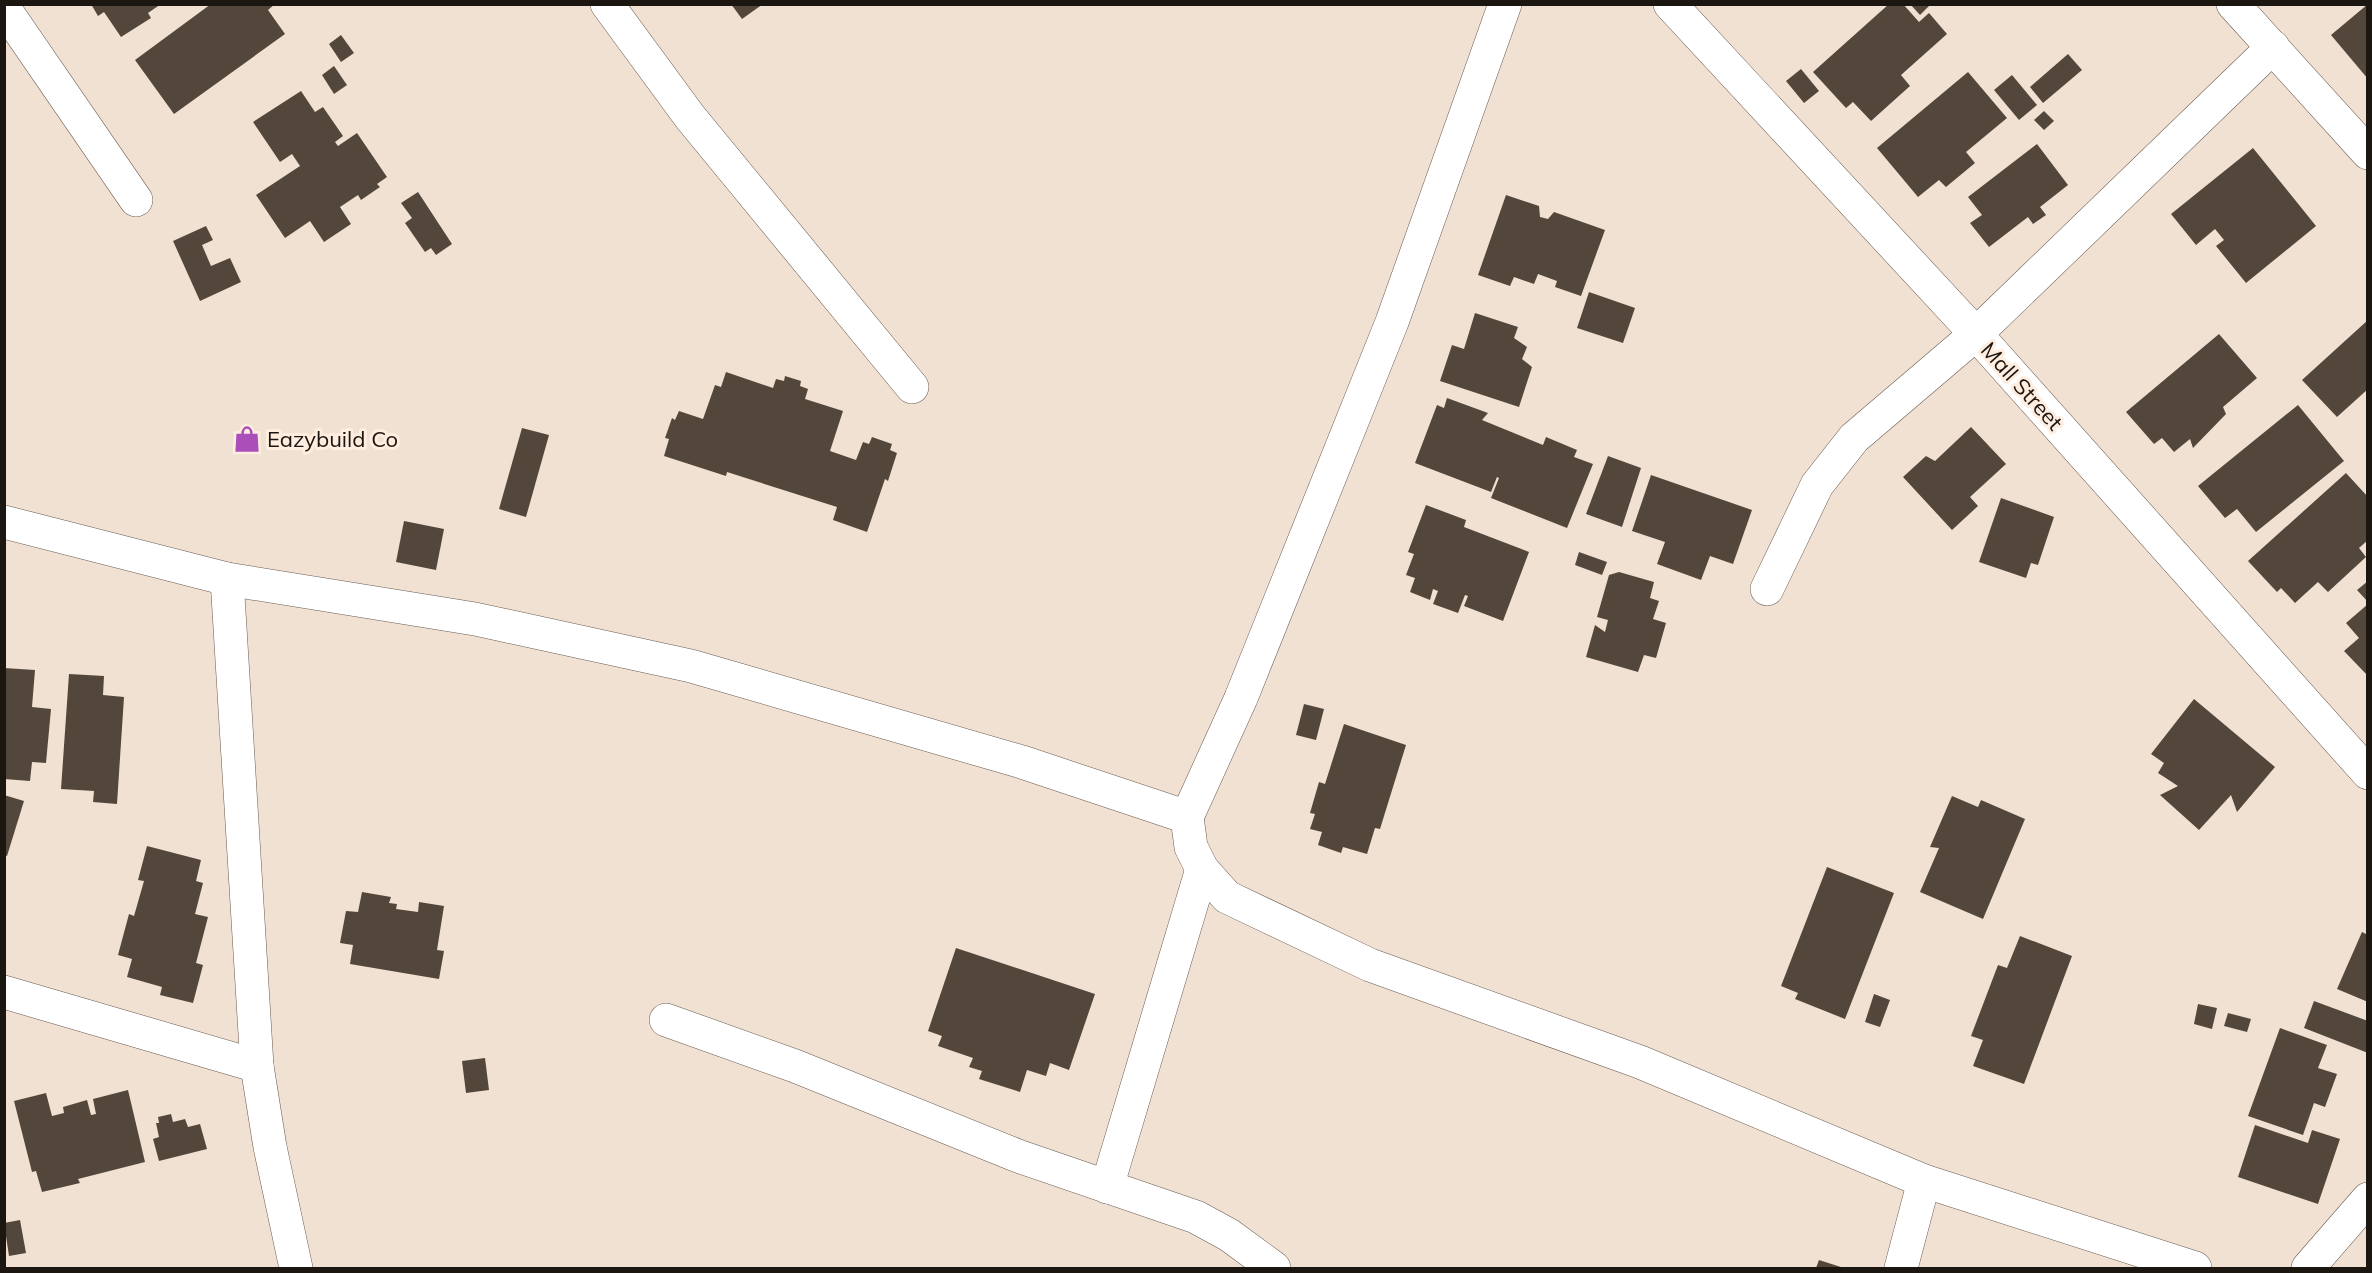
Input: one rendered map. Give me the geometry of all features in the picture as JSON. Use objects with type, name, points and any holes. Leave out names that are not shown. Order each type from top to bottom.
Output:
[{"type":"street","points":[[607,4],[690,117],[912,387]]},
{"type":"street","points":[[1505,4],[1392,322],[1245,688],[1187,817],[1191,847],[1202,869],[1227,897],[1370,965],[1640,1062],[1924,1180],[2184,1267]]},
{"type":"street","name":"Mall Street","points":[[1671,4],[1976,334],[2367,772]]},
{"type":"street","points":[[2233,4],[2367,153]]},
{"type":"street","points":[[4,8],[136,200]]},
{"type":"street","points":[[1767,589],[1817,485],[1854,438],[1976,334],[2273,47]]},
{"type":"street","points":[[4,522],[227,579],[475,619],[691,666],[1022,762],[1187,817]]},
{"type":"street","points":[[227,579],[257,1066],[270,1147],[296,1269]]},
{"type":"street","points":[[1107,1187],[1202,869]]},
{"type":"street","points":[[4,992],[257,1066]]},
{"type":"street","points":[[666,1020],[795,1066],[1018,1156],[1196,1217],[1229,1235],[1274,1269]]},
{"type":"street","points":[[1902,1269],[1924,1180]]},
{"type":"street","points":[[2308,1269],[2367,1199]]},
{"type":"building","points":[[91,4],[161,4],[148,13],[151,18],[121,37],[104,12],[98,16]]},
{"type":"building","points":[[211,4],[275,4],[268,10],[285,34],[174,114],[135,60]]},
{"type":"building","points":[[731,4],[763,4],[742,19]]},
{"type":"building","points":[[1889,4],[1903,4],[1919,22],[1929,13],[1947,34],[1901,75],[1910,86],[1871,121],[1853,102],[1846,108],[1813,72]]},
{"type":"building","points":[[1910,4],[1931,4],[1920,15]]},
{"type":"building","points":[[2368,4],[2368,79],[2331,35]]},
{"type":"building","points":[[341,35],[354,53],[341,62],[329,44]]},
{"type":"building","points":[[2068,54],[2082,70],[2043,103],[2030,87]]},
{"type":"building","points":[[334,66],[347,85],[334,94],[322,75]]},
{"type":"building","points":[[1801,69],[1819,91],[1804,103],[1786,81]]},
{"type":"building","points":[[1968,72],[2007,118],[1966,152],[1975,163],[1946,187],[1939,180],[1918,197],[1877,148]]},
{"type":"building","points":[[2012,75],[2037,105],[2019,120],[1994,90]]},
{"type":"building","points":[[301,91],[315,112],[323,107],[343,136],[335,142],[338,146],[357,133],[387,177],[377,184],[380,187],[361,200],[358,195],[340,207],[351,224],[324,242],[310,221],[285,238],[256,195],[300,166],[292,154],[280,162],[253,122]]},
{"type":"building","points":[[2044,111],[2054,121],[2044,130],[2034,120]]},
{"type":"building","points":[[2037,144],[2068,185],[2040,207],[2046,215],[2033,224],[2028,217],[1989,247],[1970,223],[1982,215],[1968,197]]},
{"type":"building","points":[[2253,148],[2316,226],[2246,283],[2216,246],[2224,240],[2215,229],[2196,245],[2171,214]]},
{"type":"building","points":[[418,192],[452,244],[436,255],[431,248],[425,252],[405,223],[412,218],[401,203]]},
{"type":"building","points":[[1506,195],[1539,206],[1540,217],[1548,219],[1554,212],[1605,230],[1581,296],[1555,287],[1557,281],[1538,274],[1534,284],[1514,277],[1510,286],[1478,275]]},
{"type":"building","points":[[206,226],[213,240],[202,245],[211,266],[230,258],[241,282],[200,301],[173,241]]},
{"type":"building","points":[[1589,292],[1635,308],[1623,343],[1577,328]]},
{"type":"building","points":[[1475,313],[1518,327],[1514,338],[1527,347],[1522,359],[1532,367],[1519,407],[1440,381],[1452,345],[1464,349]]},
{"type":"building","points":[[2368,320],[2368,389],[2337,417],[2302,380]]},
{"type":"building","points":[[2219,334],[2257,378],[2223,407],[2226,414],[2193,448],[2190,439],[2174,452],[2162,438],[2154,444],[2126,412]]},
{"type":"building","points":[[726,372],[773,388],[776,379],[784,381],[785,376],[801,381],[800,386],[808,389],[805,399],[843,411],[830,451],[856,460],[863,442],[869,444],[872,437],[892,444],[890,450],[897,453],[888,481],[885,479],[867,532],[833,520],[837,507],[727,472],[726,476],[664,456],[669,439],[665,438],[672,418],[675,420],[679,411],[703,419],[715,385],[721,387]]},
{"type":"building","points":[[1447,398],[1488,413],[1482,420],[1543,445],[1546,437],[1577,450],[1574,457],[1593,464],[1567,528],[1491,498],[1499,478],[1497,477],[1491,492],[1415,463],[1437,405],[1444,408]]},
{"type":"building","points":[[2298,405],[2344,461],[2256,532],[2237,509],[2225,518],[2198,486]]},
{"type":"building","points":[[1971,427],[2006,464],[1970,497],[1978,506],[1952,530],[1903,477],[1926,456],[1935,461]]},
{"type":"building","points":[[522,428],[549,435],[526,517],[499,509]]},
{"type":"building","points":[[1608,456],[1641,468],[1622,527],[1586,514]]},
{"type":"building","points":[[2346,473],[2368,497],[2368,540],[2359,548],[2366,557],[2328,592],[2318,582],[2295,603],[2281,588],[2277,592],[2248,561]]},
{"type":"building","points":[[1651,475],[1752,510],[1733,564],[1710,556],[1701,580],[1657,564],[1665,542],[1632,531]]},
{"type":"building","points":[[2001,498],[2054,517],[2038,565],[2031,563],[2026,578],[1979,562]]},
{"type":"building","points":[[1426,505],[1466,520],[1464,527],[1529,552],[1503,621],[1464,606],[1468,596],[1465,595],[1458,613],[1433,604],[1438,591],[1433,589],[1430,600],[1410,592],[1415,578],[1406,575],[1414,554],[1408,552]]},
{"type":"building","points":[[404,521],[444,529],[436,570],[396,562]]},
{"type":"building","points":[[1579,552],[1607,562],[1602,575],[1575,565]]},
{"type":"building","points":[[1619,572],[1654,582],[1650,598],[1659,601],[1653,619],[1666,623],[1656,658],[1644,655],[1638,672],[1586,657],[1595,625],[1605,632],[1608,620],[1597,617],[1609,575]]},
{"type":"building","points":[[2368,581],[2368,602],[2357,590]]},
{"type":"building","points":[[2368,604],[2368,676],[2344,651],[2359,638],[2346,623]]},
{"type":"building","points":[[4,668],[35,670],[32,707],[51,709],[46,763],[32,762],[30,781],[4,779]]},
{"type":"building","points":[[69,674],[104,676],[103,695],[124,697],[117,804],[93,802],[94,791],[61,789]]},
{"type":"building","points":[[2194,699],[2275,767],[2237,812],[2231,795],[2199,830],[2160,795],[2178,786],[2158,773],[2164,763],[2151,754]]},
{"type":"building","points":[[1304,704],[1324,709],[1316,740],[1296,735]]},
{"type":"building","points":[[1344,724],[1406,745],[1380,829],[1375,828],[1367,854],[1343,847],[1341,853],[1318,845],[1322,832],[1310,829],[1315,814],[1310,813],[1319,782],[1325,784]]},
{"type":"building","points":[[4,795],[24,801],[7,856],[4,855]]},
{"type":"building","points":[[1952,796],[1978,807],[1981,800],[2025,819],[1983,919],[1920,892],[1939,848],[1930,847]]},
{"type":"building","points":[[147,846],[201,860],[196,881],[203,883],[195,914],[208,917],[196,963],[203,965],[193,1003],[160,995],[162,987],[127,977],[132,959],[118,955],[129,914],[134,916],[144,881],[138,880]]},
{"type":"building","points":[[1827,867],[1894,893],[1845,1019],[1795,999],[1798,993],[1781,986]]},
{"type":"building","points":[[362,892],[391,897],[389,903],[397,904],[396,909],[418,912],[419,902],[444,906],[437,950],[444,951],[439,979],[350,964],[353,945],[340,943],[346,911],[358,912]]},
{"type":"building","points":[[2362,932],[2368,935],[2368,1002],[2337,989]]},
{"type":"building","points":[[2020,936],[2072,956],[2024,1084],[1973,1066],[1983,1040],[1971,1036],[1998,965],[2007,968]]},
{"type":"building","points":[[956,948],[1095,994],[1069,1070],[1050,1063],[1046,1076],[1027,1070],[1020,1092],[979,1079],[982,1071],[969,1067],[973,1058],[938,1046],[942,1036],[928,1031]]},
{"type":"building","points":[[1874,994],[1890,1000],[1880,1027],[1865,1022]]},
{"type":"building","points":[[2314,1001],[2368,1021],[2368,1053],[2304,1028]]},
{"type":"building","points":[[2198,1004],[2217,1008],[2212,1029],[2194,1024]]},
{"type":"building","points":[[2228,1013],[2251,1019],[2247,1032],[2224,1026]]},
{"type":"building","points":[[2280,1028],[2327,1045],[2318,1068],[2337,1074],[2325,1107],[2314,1103],[2303,1135],[2248,1116]]},
{"type":"building","points":[[485,1058],[489,1090],[466,1093],[462,1061]]},
{"type":"building","points":[[128,1090],[145,1162],[78,1179],[80,1183],[42,1192],[36,1171],[32,1172],[14,1101],[46,1093],[52,1116],[64,1113],[63,1107],[87,1100],[91,1115],[96,1114],[93,1099]]},
{"type":"building","points":[[171,1114],[173,1122],[185,1119],[188,1127],[200,1124],[207,1149],[159,1161],[153,1139],[159,1137],[156,1123],[159,1123],[158,1117]]},
{"type":"building","points":[[2255,1125],[2308,1143],[2312,1130],[2340,1139],[2318,1204],[2238,1177]]},
{"type":"building","points":[[20,1220],[26,1253],[9,1256],[4,1223]]},
{"type":"building","points":[[1819,1260],[1844,1268],[1816,1268]]},
{"type":"place","name":"Eazybuild Co","points":[[247,439]]}]
